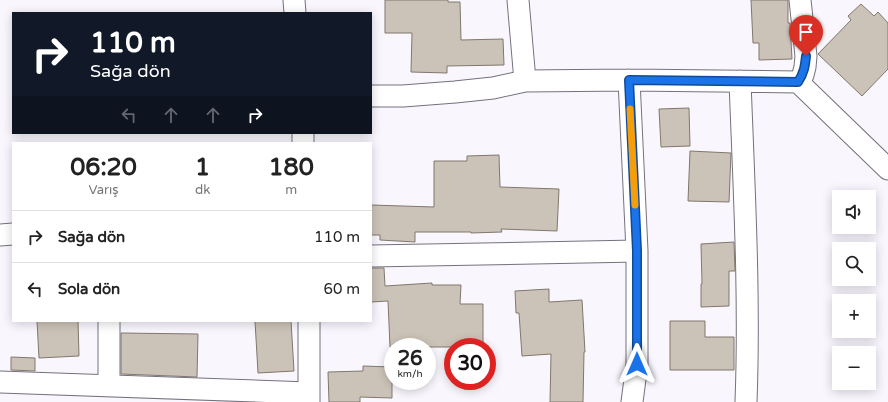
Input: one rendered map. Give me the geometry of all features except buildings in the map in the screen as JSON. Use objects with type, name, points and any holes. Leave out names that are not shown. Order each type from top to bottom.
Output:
[{"type":"street","points":[[294,0],[295,12]]},
{"type":"street","points":[[518,0],[525,81]]},
{"type":"street","points":[[798,82],[803,75],[806,56],[800,0]]},
{"type":"street","points":[[629,80],[637,251],[637,364],[632,402]]},
{"type":"street","points":[[372,96],[403,96],[455,92],[493,88],[525,81],[629,80],[798,82],[888,169]]},
{"type":"street","points":[[740,81],[747,253],[746,402]]},
{"type":"street","points":[[0,235],[12,234]]},
{"type":"street","points":[[372,256],[637,251]]},
{"type":"street","points":[[109,322],[109,386]]},
{"type":"street","points":[[0,382],[109,386],[309,398],[309,322]]},
{"type":"slow traffic","points":[[630,109],[635,205]]},
{"type":"route","points":[[637,364],[637,251],[629,80],[798,82],[803,75],[806,56]]}]
